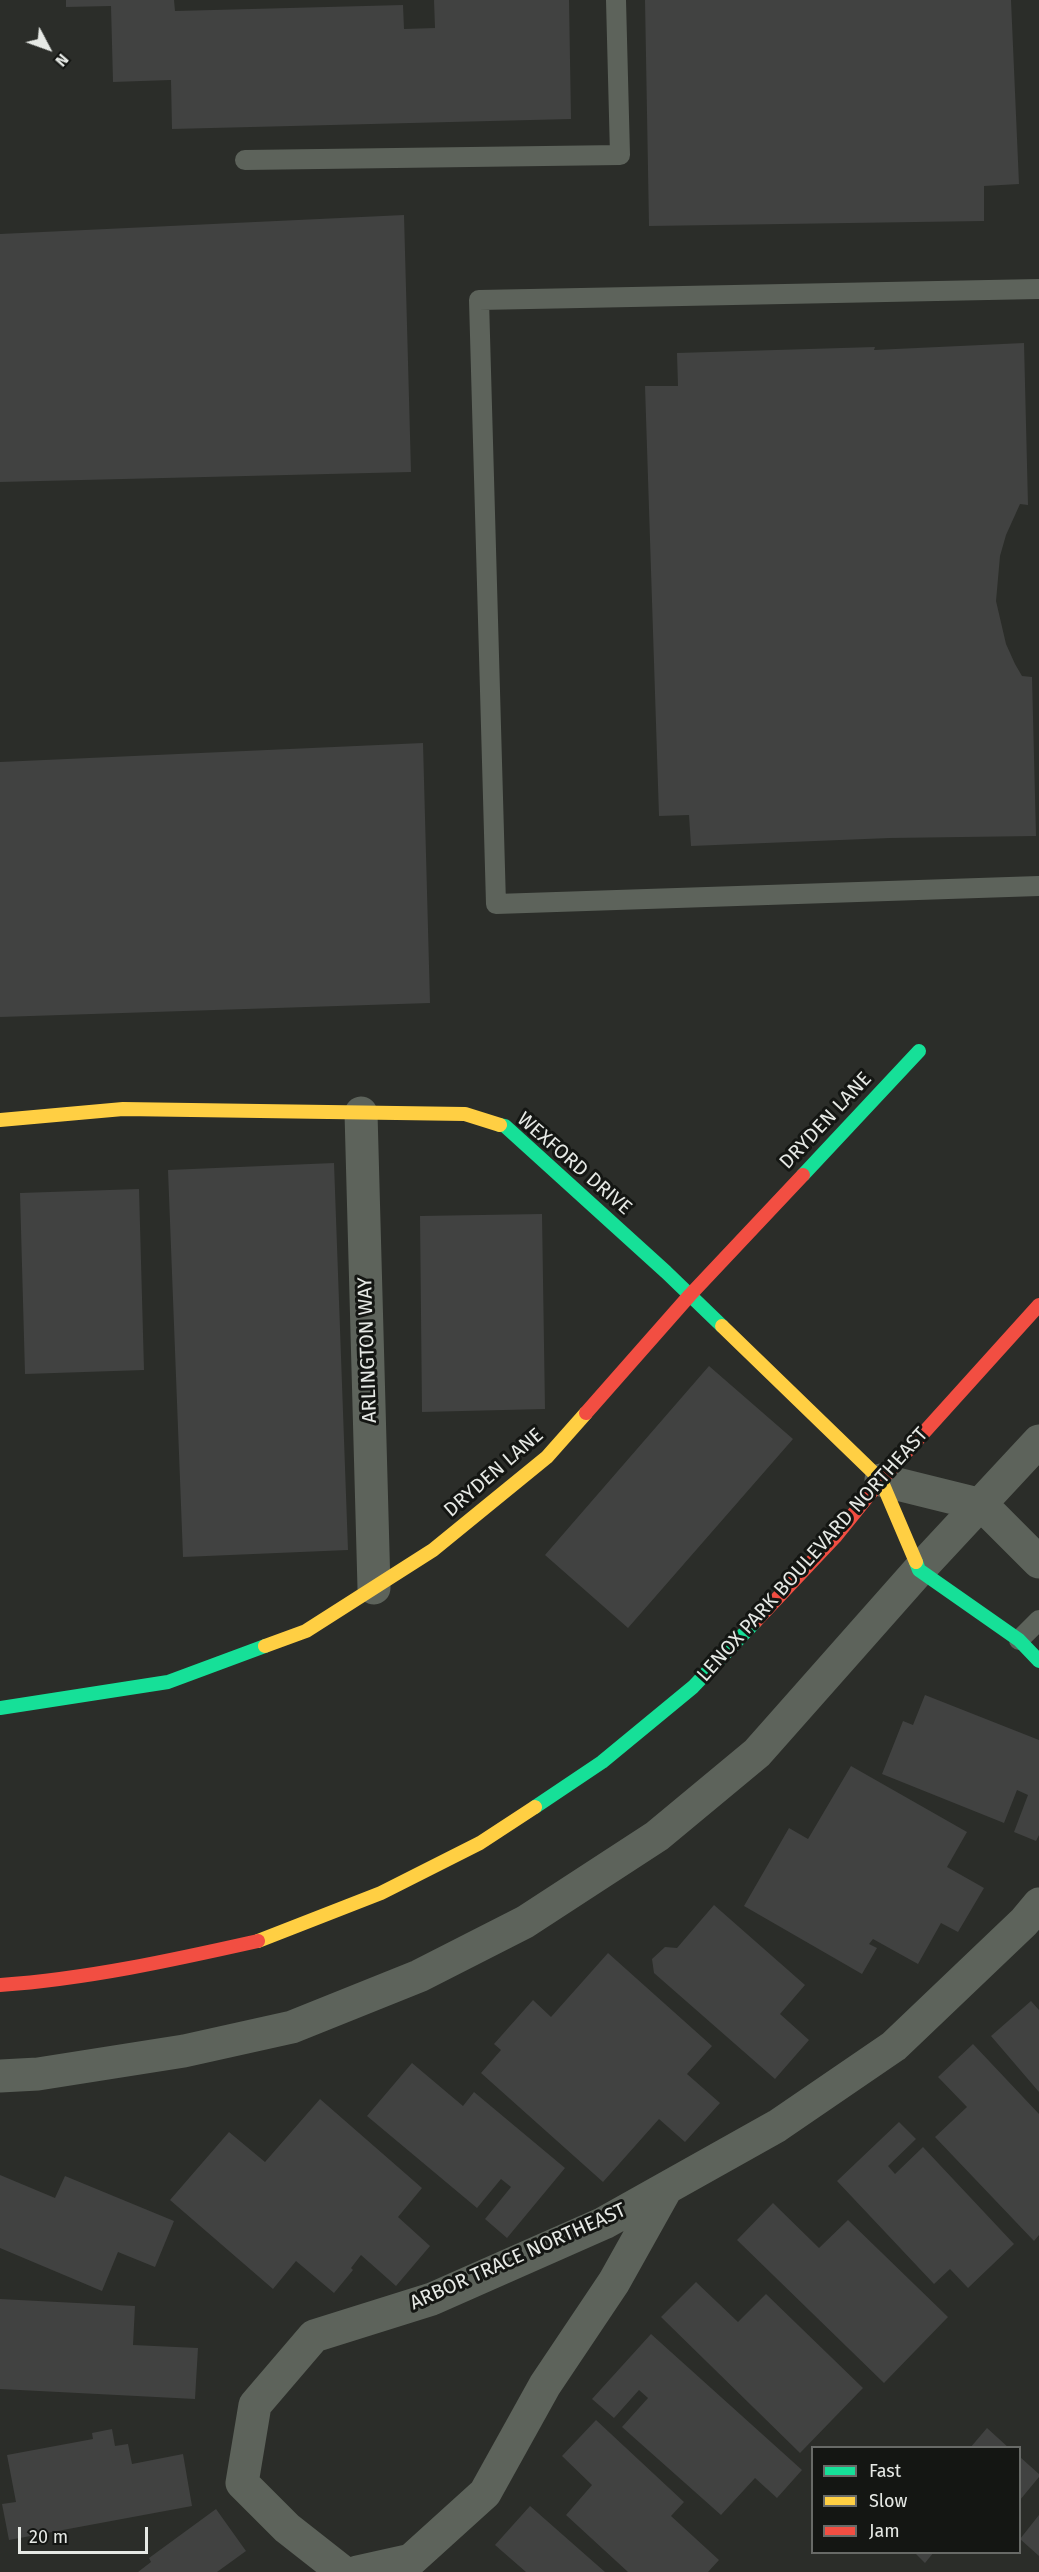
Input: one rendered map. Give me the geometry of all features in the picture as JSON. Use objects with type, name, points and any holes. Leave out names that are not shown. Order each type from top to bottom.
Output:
[{"type":"street","name":"DRYDEN LANE","points":[[0,1708],[168,1682],[306,1631],[433,1550],[547,1457],[690,1295],[919,1051]]},
{"type":"street","name":"WEXFORD DRIVE","points":[[0,1120],[123,1109],[465,1114],[505,1126],[690,1295],[881,1480]]},
{"type":"street","name":"ARLINGTON WAY","points":[[361,1113],[374,1588]]},
{"type":"street","name":"LENOX PARK BOULEVARD NORTHEAST","points":[[0,1985],[28,1983],[167,1961],[265,1939],[381,1893],[480,1843],[602,1762],[693,1687],[835,1537],[881,1480],[1039,1305]]},
{"type":"street","points":[[0,2076],[38,2074],[184,2051],[292,2027],[418,1976],[525,1922],[657,1836],[757,1753],[919,1570],[982,1505],[1039,1441]]},
{"type":"street","points":[[881,1480],[982,1505],[1039,1562]]},
{"type":"street","points":[[881,1480],[919,1570],[1018,1640],[1039,1661]]},
{"type":"street","name":"ARBOR TRACE NORTHEAST","points":[[344,2572],[287,2528],[242,2483],[255,2405],[314,2336],[432,2299],[604,2223],[777,2126],[894,2046],[1024,1922],[1039,1904]]},
{"type":"street","name":"ARBOR TRACE NORTHEAST","points":[[357,2572],[411,2560],[485,2493],[545,2385],[614,2282],[666,2188]]},
{"type":"lane","points":[[245,160],[620,155],[616,0]]},
{"type":"lane","points":[[1039,289],[479,300],[496,904],[1039,886]]},
{"type":"lane","points":[[1018,1640],[1039,1620]]},
{"type":"building","points":[[66,0],[174,0],[175,11],[403,5],[404,29],[435,28],[434,0],[569,0],[571,119],[172,129],[171,80],[113,82],[111,6],[66,7]]},
{"type":"building","points":[[645,0],[1011,0],[1019,184],[984,186],[984,221],[649,226]]},
{"type":"building","points":[[404,215],[411,472],[0,482],[0,234]]},
{"type":"building","points":[[1024,343],[1028,505],[1020,504],[1006,535],[1000,556],[996,601],[1006,644],[1015,664],[1022,676],[1032,677],[1036,836],[890,838],[691,846],[689,815],[659,816],[645,386],[678,386],[677,353],[875,347],[874,350]]},
{"type":"building","points":[[423,743],[430,1003],[0,1017],[0,762]]},
{"type":"building","points":[[334,1163],[348,1550],[183,1557],[168,1170]]},
{"type":"building","points":[[139,1189],[144,1370],[25,1374],[20,1193]]},
{"type":"building","points":[[542,1214],[545,1409],[422,1412],[420,1216]]},
{"type":"building","points":[[709,1366],[793,1439],[628,1628],[545,1555]]},
{"type":"building","points":[[925,1695],[1039,1740],[1039,1835],[1036,1841],[1014,1832],[1028,1795],[1017,1790],[1004,1823],[882,1774],[903,1721],[913,1725]]},
{"type":"building","points":[[851,1766],[967,1832],[947,1867],[984,1888],[958,1932],[941,1923],[918,1964],[873,1939],[869,1944],[877,1948],[862,1974],[744,1906],[789,1828],[808,1839]]},
{"type":"building","points":[[714,1905],[805,1985],[780,2014],[809,2040],[775,2079],[654,1973],[652,1959],[665,1947],[677,1948]]},
{"type":"building","points":[[608,1953],[712,2046],[687,2074],[720,2103],[685,2142],[659,2119],[603,2182],[481,2073],[501,2050],[494,2044],[533,2000],[551,2017]]},
{"type":"building","points":[[1031,2001],[1039,2010],[1039,2092],[991,2036]]},
{"type":"building","points":[[973,2044],[1039,2114],[1039,2235],[1034,2241],[935,2137],[967,2107],[938,2077]]},
{"type":"building","points":[[412,2063],[463,2106],[474,2092],[565,2168],[507,2238],[485,2219],[511,2187],[501,2179],[477,2208],[367,2116]]},
{"type":"building","points":[[320,2099],[422,2188],[398,2217],[430,2246],[396,2286],[361,2255],[351,2268],[353,2270],[334,2293],[296,2261],[273,2289],[170,2200],[229,2132],[265,2162]]},
{"type":"building","points":[[899,2122],[916,2139],[888,2166],[895,2174],[923,2147],[1014,2244],[968,2288],[950,2269],[934,2284],[837,2181]]},
{"type":"building","points":[[0,2175],[55,2198],[65,2176],[174,2221],[155,2267],[118,2252],[102,2291],[0,2248]]},
{"type":"building","points":[[773,2203],[819,2248],[848,2220],[948,2317],[884,2383],[737,2240]]},
{"type":"building","points":[[696,2282],[738,2322],[766,2294],[863,2388],[800,2453],[661,2317]]},
{"type":"building","points":[[0,2299],[135,2306],[133,2345],[198,2348],[195,2399],[0,2389]]},
{"type":"building","points":[[651,2334],[802,2470],[777,2498],[755,2478],[721,2515],[622,2427],[648,2398],[639,2390],[614,2418],[592,2399]]},
{"type":"building","points":[[596,2420],[684,2502],[671,2516],[719,2560],[708,2572],[628,2572],[566,2515],[592,2485],[562,2456]]},
{"type":"building","points":[[987,2428],[1007,2446],[972,2446]]},
{"type":"building","points":[[112,2429],[115,2446],[128,2444],[132,2464],[183,2454],[192,2506],[9,2540],[2,2504],[16,2502],[7,2455],[93,2439],[92,2433]]},
{"type":"building","points":[[1021,2458],[1039,2474],[1021,2499]]},
{"type":"building","points":[[530,2506],[605,2572],[526,2572],[495,2545]]},
{"type":"building","points":[[216,2509],[246,2551],[217,2572],[138,2572],[151,2562],[149,2558]]},
{"type":"building","points":[[1039,2515],[1039,2556],[1021,2538]]},
{"type":"building","points":[[916,2554],[932,2554],[925,2563]]},
{"type":"traffic: fast","points":[[803,1175],[919,1051]]},
{"type":"traffic: fast","points":[[500,1125],[505,1126],[722,1326]]},
{"type":"traffic: fast","points":[[916,1562],[919,1570],[1019,1640],[1039,1661]]},
{"type":"traffic: fast","points":[[535,1807],[602,1762],[693,1687],[755,1622]]},
{"type":"traffic: fast","points":[[0,1708],[168,1682],[265,1646]]},
{"type":"traffic: slow","points":[[0,1120],[123,1109],[465,1114],[500,1125]]},
{"type":"traffic: slow","points":[[722,1326],[881,1480],[916,1562]]},
{"type":"traffic: slow","points":[[265,1646],[306,1631],[433,1550],[547,1457],[586,1413]]},
{"type":"traffic: slow","points":[[258,1941],[381,1893],[480,1843],[535,1807]]},
{"type":"traffic: jam","points":[[586,1413],[690,1295],[803,1175]]},
{"type":"traffic: jam","points":[[755,1622],[835,1537],[881,1480],[1039,1305]]},
{"type":"traffic: jam","points":[[0,1985],[65,1978],[162,1962],[258,1941]]}]
